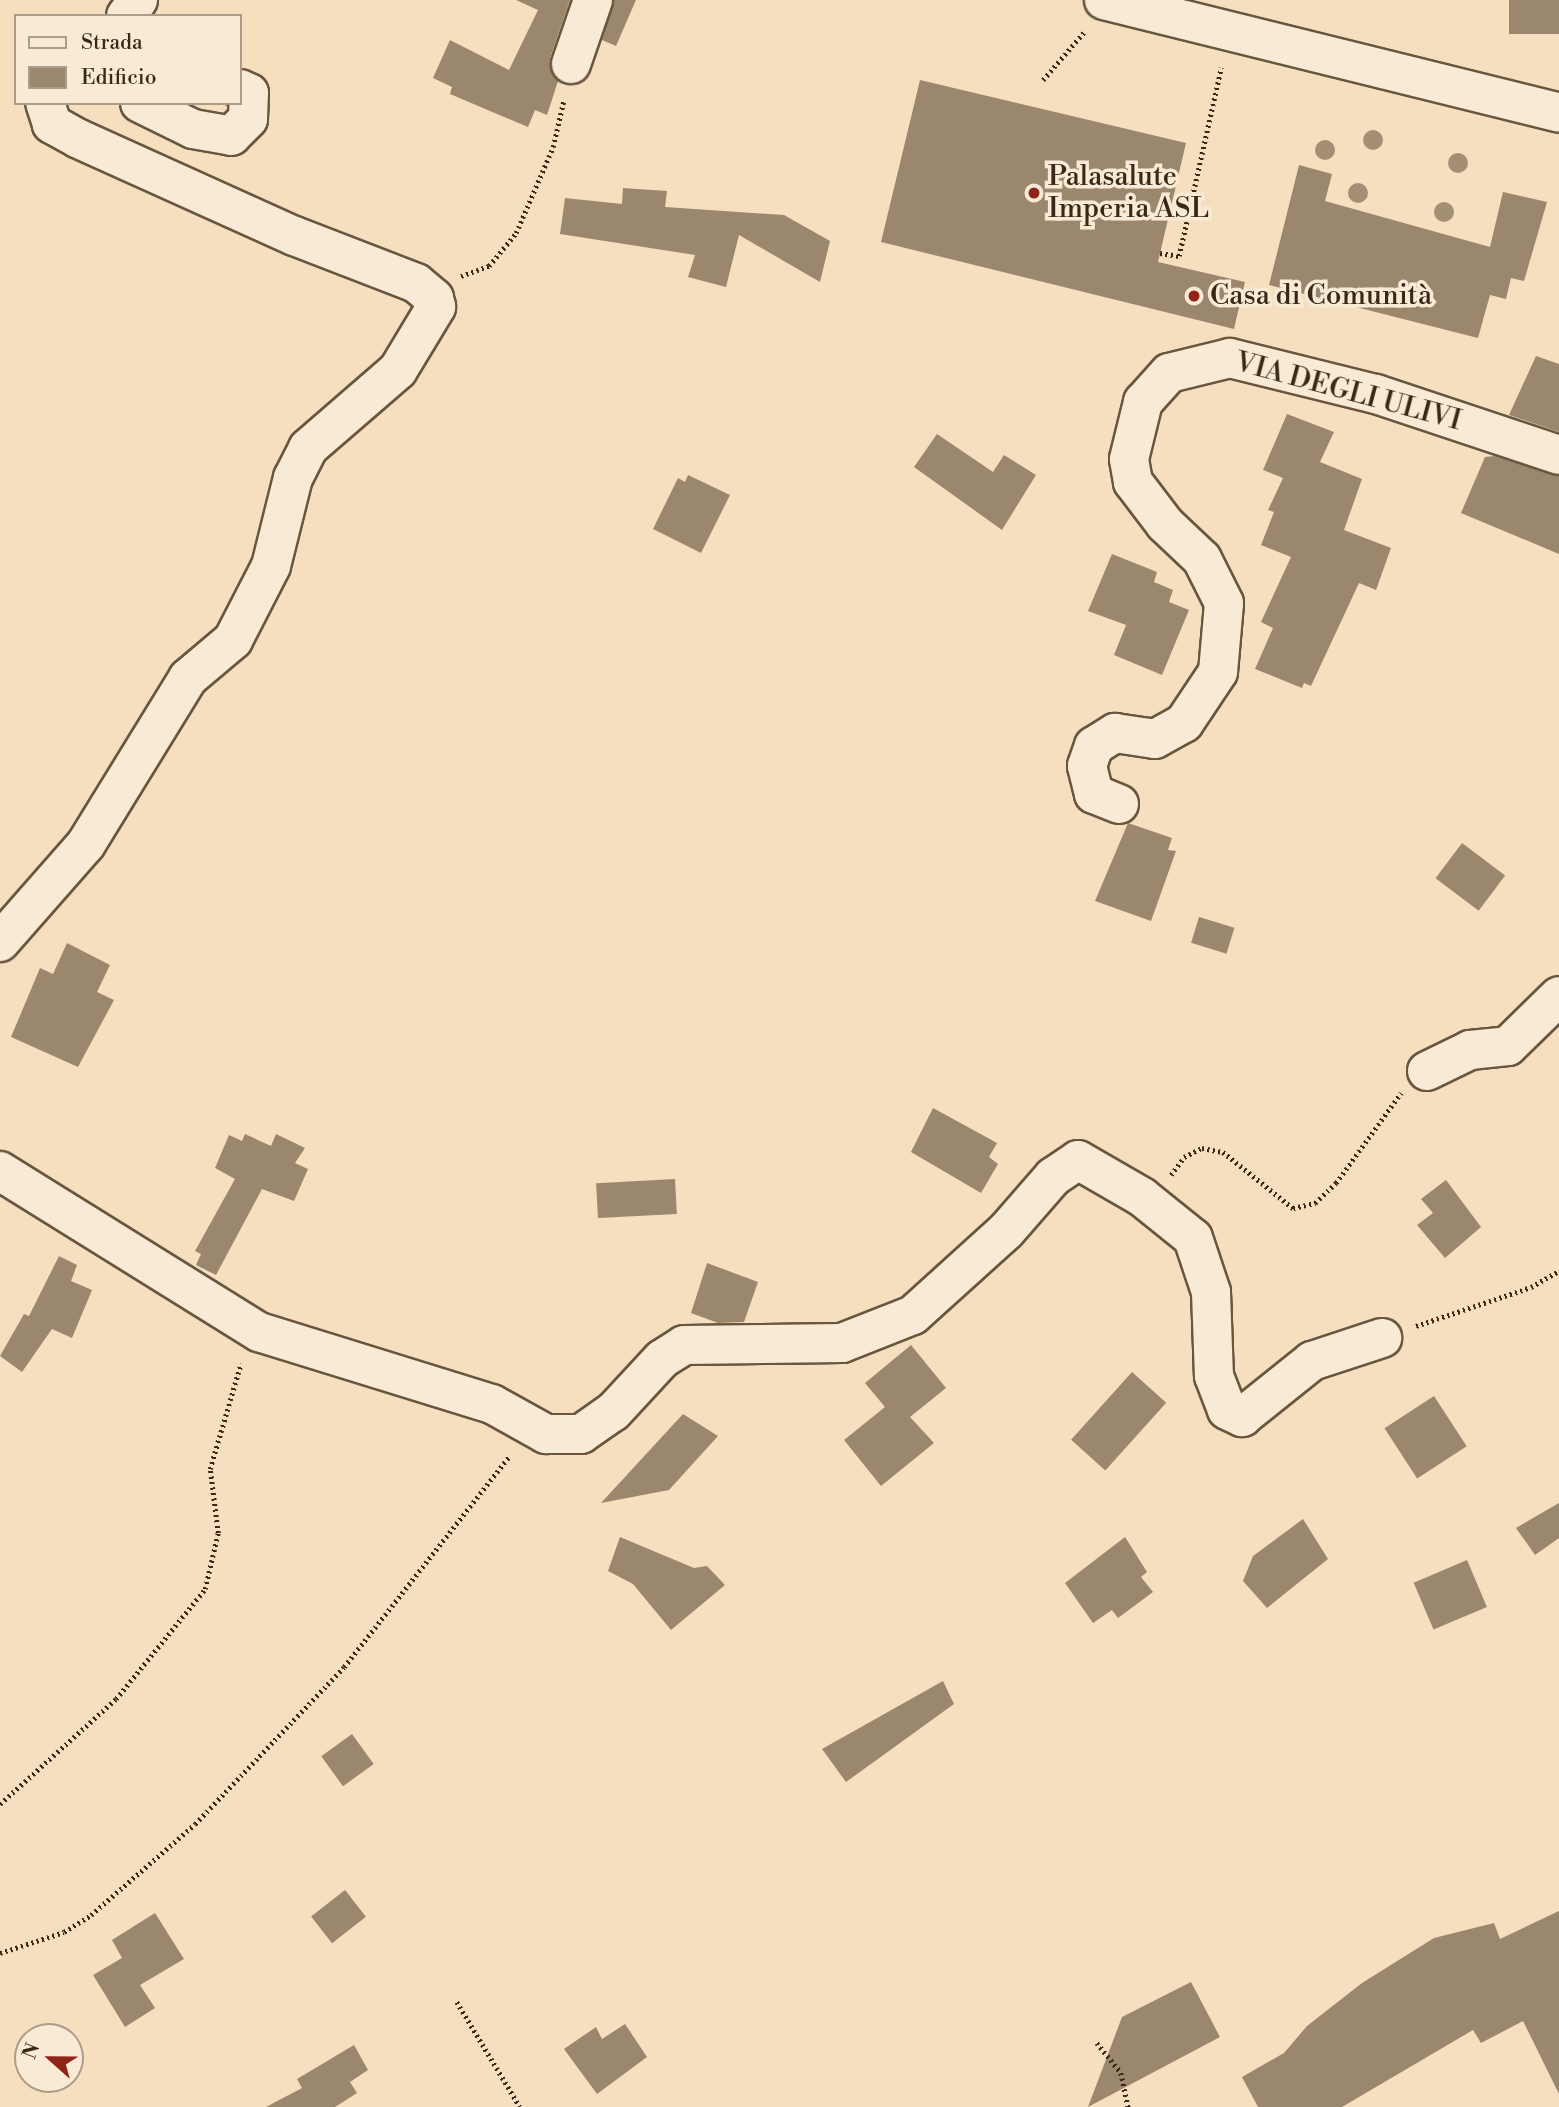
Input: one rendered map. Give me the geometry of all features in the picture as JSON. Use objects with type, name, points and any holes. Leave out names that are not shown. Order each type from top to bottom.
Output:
[{"type":"street","points":[[571,64],[593,0]]},
{"type":"street","points":[[1104,0],[1559,113]]},
{"type":"street","points":[[145,105],[193,129],[231,136],[248,119],[249,93],[242,90]]},
{"type":"street","points":[[0,942],[86,844],[188,678],[233,639],[271,566],[293,478],[308,448],[398,370],[426,295],[77,138],[52,124],[46,105]]},
{"type":"street","name":"VIA DEGLI ULIVI","points":[[1119,804],[1094,794],[1087,766],[1094,746],[1115,733],[1155,739],[1184,723],[1218,672],[1224,603],[1202,559],[1165,524],[1133,482],[1129,459],[1143,402],[1169,373],[1230,358],[1376,394],[1559,456]]},
{"type":"street","points":[[1427,1071],[1470,1050],[1497,1051],[1508,1046],[1559,996]]},
{"type":"street","points":[[0,1171],[253,1329],[331,1359],[492,1404],[546,1434],[581,1434],[684,1345],[842,1343],[913,1315],[976,1260],[1069,1162],[1088,1162],[1157,1209],[1193,1238],[1204,1261],[1214,1376],[1227,1410],[1242,1417],[1312,1361],[1382,1338]]},
{"type":"path","points":[[1042,80],[1084,32]]},
{"type":"path","points":[[426,295],[489,266],[502,252],[553,147],[571,64]]},
{"type":"path","points":[[1160,253],[1179,256],[1222,65]]},
{"type":"path","points":[[1157,1209],[1178,1164],[1202,1148],[1223,1152],[1293,1208],[1315,1203],[1408,1084],[1427,1071]]},
{"type":"path","points":[[1382,1338],[1531,1287],[1559,1271]]},
{"type":"path","points":[[0,1804],[116,1699],[205,1589],[218,1533],[210,1469],[253,1329]]},
{"type":"path","points":[[0,1953],[64,1932],[91,1915],[195,1824],[344,1667],[531,1427]]},
{"type":"path","points":[[457,2002],[520,2107]]},
{"type":"path","points":[[1097,2043],[1121,2073],[1128,2107]]},
{"type":"building","points":[[516,0],[570,0],[550,58],[558,81],[547,115],[535,110],[528,127],[450,94],[452,87],[433,78],[450,40],[509,70],[538,10]]},
{"type":"building","points":[[614,0],[636,0],[616,46],[602,40]]},
{"type":"building","points":[[1509,0],[1559,0],[1559,34],[1509,34]]},
{"type":"building","name":"Palasalute Imperia ASL","points":[[920,80],[1186,143],[1158,262],[1245,282],[1234,329],[881,242]]},
{"type":"building","points":[[1299,165],[1332,174],[1325,201],[1490,247],[1503,192],[1547,202],[1524,281],[1511,278],[1506,299],[1490,295],[1478,338],[1269,285]]},
{"type":"building","points":[[623,188],[667,191],[665,207],[784,215],[830,241],[820,282],[739,235],[726,287],[688,277],[695,255],[560,234],[565,198],[622,204]]},
{"type":"building","points":[[1536,356],[1559,364],[1559,432],[1509,415]]},
{"type":"building","points":[[1287,414],[1334,432],[1320,462],[1362,479],[1344,530],[1391,548],[1376,590],[1359,583],[1311,686],[1304,683],[1302,688],[1255,669],[1273,628],[1261,622],[1291,557],[1261,545],[1274,512],[1268,510],[1283,478],[1263,470]]},
{"type":"building","points":[[937,434],[993,472],[1004,455],[1036,475],[1002,530],[914,467]]},
{"type":"building","points":[[1494,456],[1559,476],[1559,554],[1461,513],[1485,457]]},
{"type":"building","points":[[688,475],[730,495],[701,553],[653,529],[678,478],[685,482]]},
{"type":"building","points":[[1112,554],[1157,572],[1154,582],[1173,590],[1169,602],[1189,610],[1162,675],[1114,655],[1126,625],[1088,611]]},
{"type":"building","points":[[1128,823],[1172,838],[1168,850],[1176,851],[1151,921],[1095,901]]},
{"type":"building","points":[[1462,843],[1505,875],[1479,911],[1436,878]]},
{"type":"building","points":[[1199,917],[1234,928],[1226,954],[1191,943]]},
{"type":"building","points":[[67,943],[110,965],[97,992],[114,1000],[78,1067],[11,1037],[40,968],[53,974]]},
{"type":"building","points":[[933,1108],[997,1143],[989,1157],[998,1164],[981,1193],[911,1152]]},
{"type":"building","points":[[245,1134],[271,1146],[276,1134],[305,1148],[295,1163],[308,1169],[294,1201],[262,1189],[216,1275],[196,1265],[201,1254],[195,1251],[235,1179],[215,1168],[229,1135],[242,1141]]},
{"type":"building","points":[[675,1179],[677,1214],[598,1218],[596,1183]]},
{"type":"building","points":[[1446,1180],[1481,1227],[1445,1258],[1417,1225],[1433,1213],[1421,1199]]},
{"type":"building","points":[[59,1256],[77,1265],[71,1281],[92,1290],[72,1338],[52,1329],[22,1372],[0,1356],[24,1314],[29,1316]]},
{"type":"building","points":[[707,1263],[758,1282],[744,1322],[718,1323],[691,1313]]},
{"type":"building","points":[[911,1345],[946,1388],[910,1417],[934,1443],[881,1486],[844,1440],[885,1407],[865,1383]]},
{"type":"building","points":[[1132,1372],[1166,1403],[1105,1470],[1071,1440]]},
{"type":"building","points":[[1434,1396],[1467,1446],[1417,1478],[1385,1428]]},
{"type":"building","points":[[683,1414],[718,1436],[669,1490],[601,1503]]},
{"type":"building","points":[[1559,1503],[1559,1538],[1535,1555],[1516,1528]]},
{"type":"building","points":[[1303,1519],[1328,1559],[1267,1608],[1243,1581],[1253,1556]]},
{"type":"building","points":[[620,1537],[694,1568],[707,1566],[725,1585],[671,1630],[633,1584],[608,1571]]},
{"type":"building","points":[[1125,1537],[1147,1572],[1141,1577],[1153,1592],[1118,1618],[1112,1610],[1093,1623],[1065,1583]]},
{"type":"building","points":[[1467,1560],[1487,1607],[1434,1630],[1414,1583]]},
{"type":"building","points":[[943,1681],[954,1704],[846,1782],[822,1749]]},
{"type":"building","points":[[352,1734],[374,1764],[343,1786],[321,1756]]},
{"type":"building","points":[[345,1890],[366,1917],[332,1943],[311,1916]]},
{"type":"building","points":[[1559,1911],[1559,2094],[1523,2021],[1481,2043],[1473,2030],[1342,2107],[1258,2107],[1242,2077],[1284,2053],[1307,2026],[1362,1983],[1434,1938],[1494,1923],[1500,1939]]},
{"type":"building","points":[[155,1913],[184,1959],[140,1985],[155,2008],[125,2027],[93,1975],[122,1958],[112,1940]]},
{"type":"building","points":[[1191,1982],[1220,2037],[1088,2107],[1122,2017]]},
{"type":"building","points":[[625,2024],[647,2057],[597,2094],[564,2049],[596,2027],[602,2039]]},
{"type":"building","points":[[354,2045],[368,2070],[350,2082],[357,2093],[335,2107],[266,2107],[302,2088],[297,2079]]},
{"type":"place","name":"Palasalute Imperia ASL","points":[[1034,193]]},
{"type":"place","name":"Casa di Comunità","points":[[1194,296]]}]
